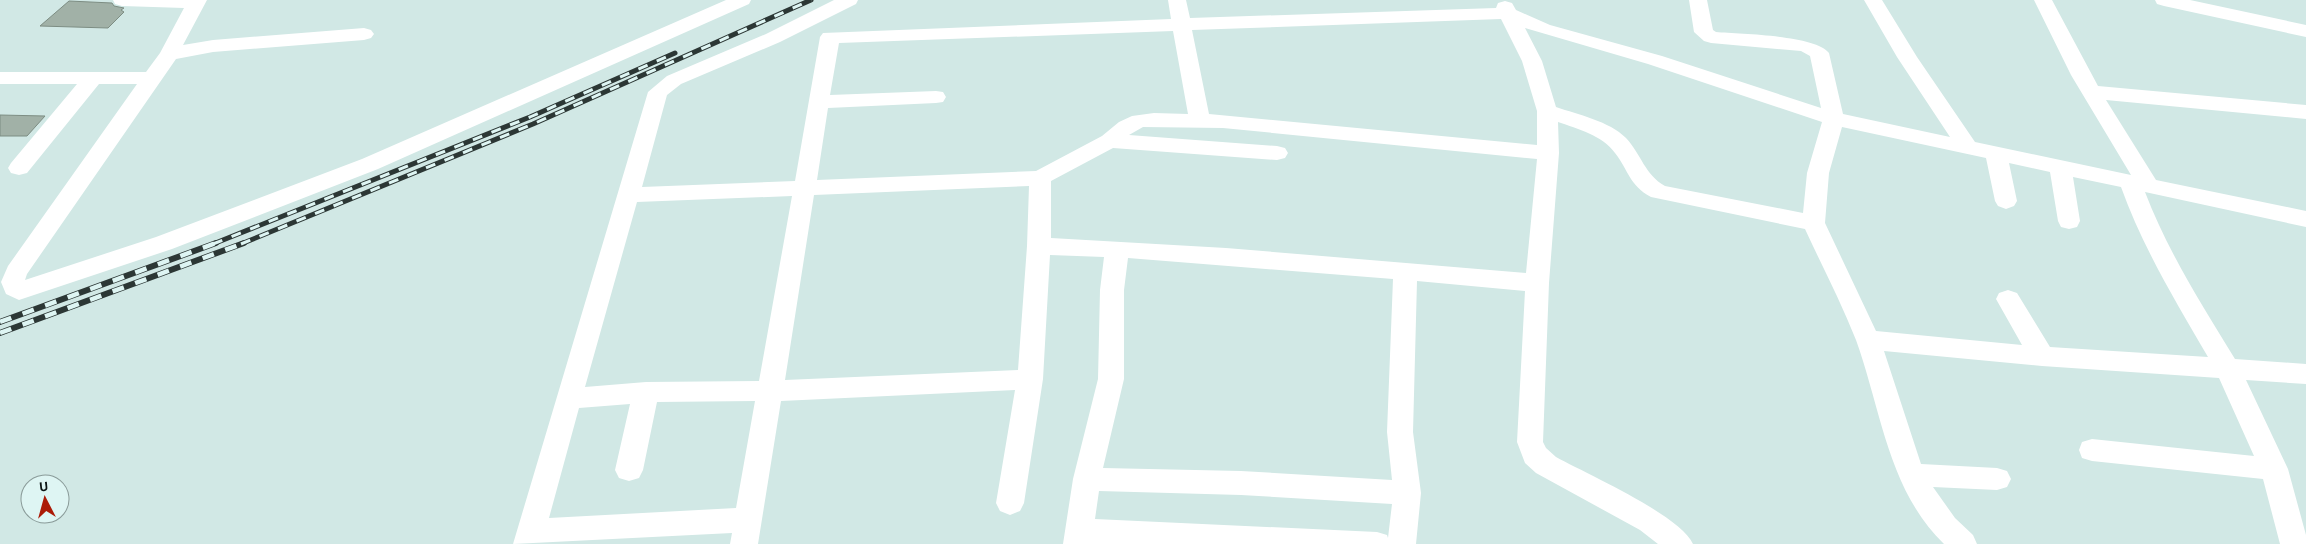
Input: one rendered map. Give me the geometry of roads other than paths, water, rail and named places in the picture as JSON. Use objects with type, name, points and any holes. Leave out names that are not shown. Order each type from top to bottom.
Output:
[{"type":"street","points":[[122,0],[197,1],[169,54],[16,272],[13,282],[14,288],[19,291],[164,243],[370,164],[742,0]]},
{"type":"street","points":[[1178,0],[1199,119]]},
{"type":"street","points":[[1698,0],[1704,32],[1711,37],[1805,46],[1819,53],[1834,119],[1818,173],[1814,223],[1868,340],[1911,475],[1926,501],[1945,527],[1963,544]]},
{"type":"street","points":[[1872,0],[1907,57],[1968,148]]},
{"type":"street","points":[[2043,0],[2139,184],[2146,224],[2168,268],[2228,369],[2274,470],[2294,544]]},
{"type":"street","points":[[2164,0],[2306,30]]},
{"type":"street","points":[[841,4],[830,36],[746,532],[529,538],[658,92],[674,80],[773,38],[841,4]]},
{"type":"street","points":[[1505,6],[1532,62],[1548,111],[1548,153],[1537,283],[1530,442],[1536,455],[1546,465],[1650,521],[1679,544]]},
{"type":"street","points":[[773,38],[1181,23],[1419,17],[1505,6],[1543,29],[1654,60],[1834,119],[2306,219]]},
{"type":"street","points":[[169,54],[214,46],[364,34]]},
{"type":"street","points":[[19,168],[94,77]]},
{"type":"street","points":[[0,78],[152,78]]},
{"type":"street","points":[[2092,92],[2306,112]]},
{"type":"street","points":[[819,102],[936,98]]},
{"type":"street","points":[[1548,111],[1606,133],[1616,140],[1624,149],[1639,178],[1646,186],[1659,192],[1814,223]]},
{"type":"street","points":[[629,195],[1040,178],[1110,141],[1126,127],[1139,121],[1199,119],[1548,153]]},
{"type":"street","points":[[1221,149],[1223,121]]},
{"type":"street","points":[[1110,141],[1277,153]]},
{"type":"street","points":[[1996,153],[2006,201]]},
{"type":"street","points":[[2060,167],[2069,221]]},
{"type":"street","points":[[1010,503],[1030,379],[1039,246],[1040,178]]},
{"type":"street","points":[[1039,246],[1117,250],[1537,283]]},
{"type":"street","points":[[1117,250],[1112,290],[1111,379],[1086,479],[1078,538],[1377,544]]},
{"type":"street","points":[[1402,544],[1406,492],[1400,432],[1405,272]]},
{"type":"street","points":[[2008,299],[2042,356]]},
{"type":"street","points":[[1868,340],[2042,356],[2306,374]]},
{"type":"street","points":[[570,399],[646,392],[770,391],[1030,379]]},
{"type":"street","points":[[629,470],[646,392]]},
{"type":"street","points":[[2092,450],[2274,470]]},
{"type":"street","points":[[1911,475],[1997,479]]},
{"type":"street","points":[[1086,479],[1241,483],[1406,492]]},
{"type":"railway","points":[[241,244],[533,124],[811,0]]},
{"type":"railway","points":[[213,244],[530,117],[675,53]]},
{"type":"railway","points":[[0,322],[216,243]]},
{"type":"railway","points":[[0,333],[244,243]]}]
